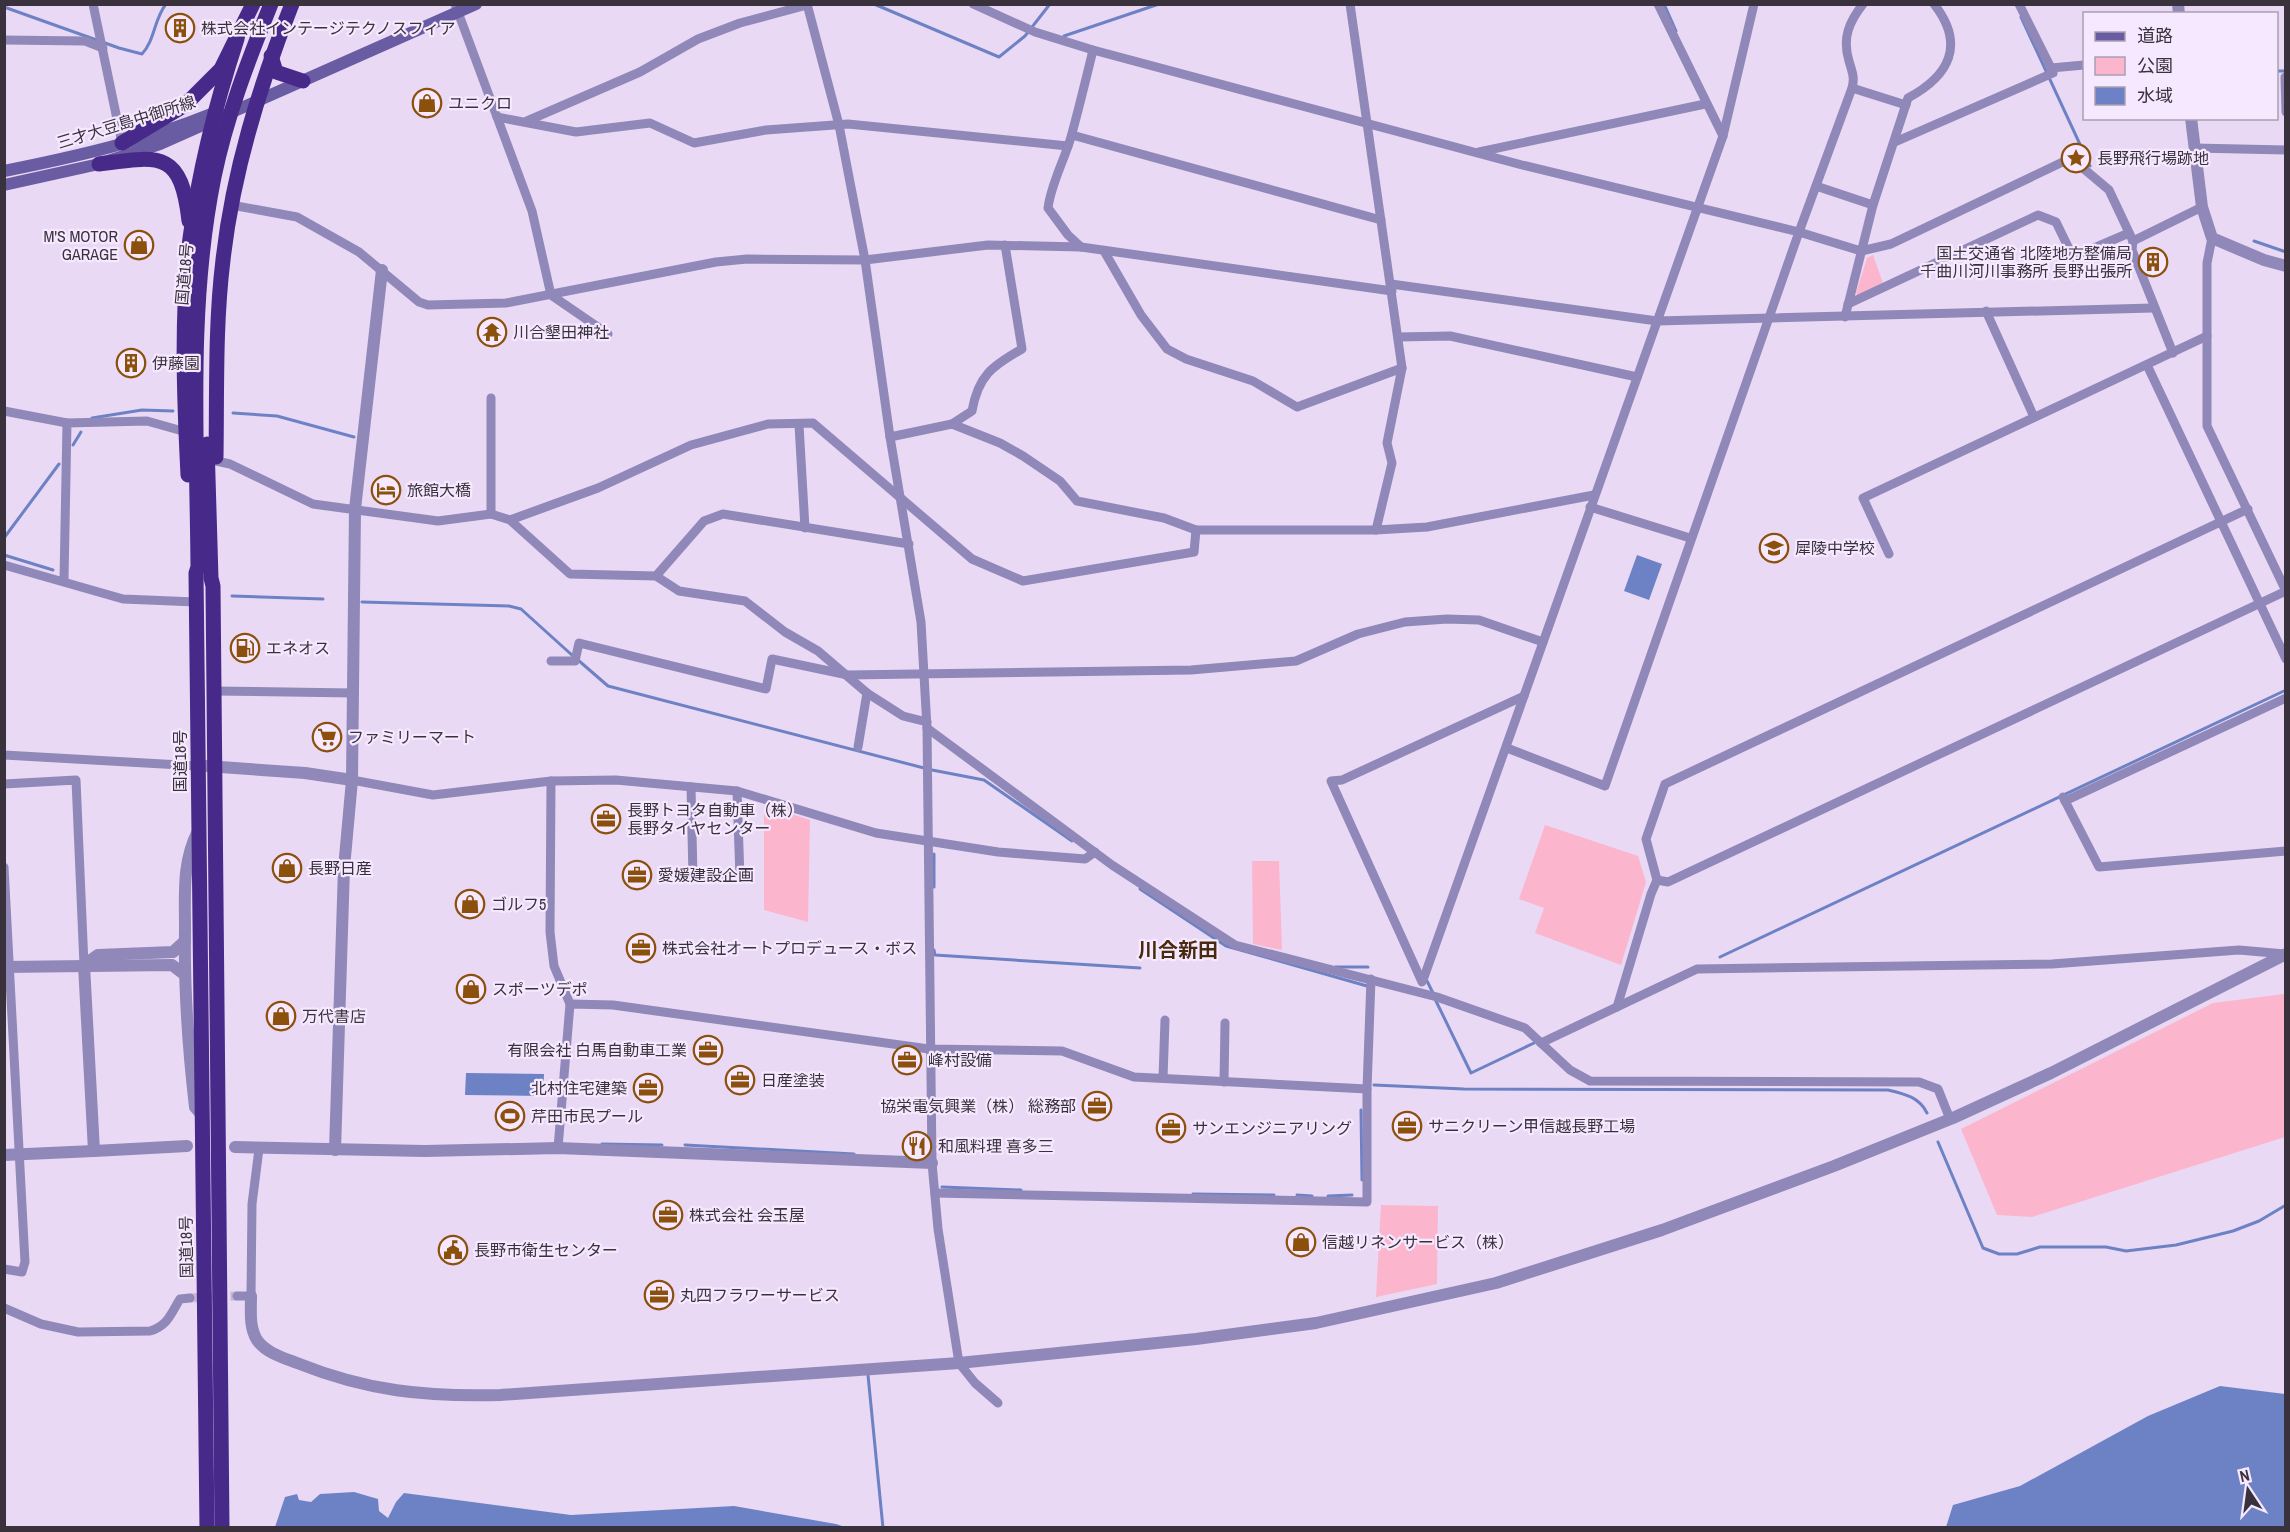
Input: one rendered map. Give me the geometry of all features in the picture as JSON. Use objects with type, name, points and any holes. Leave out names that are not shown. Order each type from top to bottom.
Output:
[{"type":"highway","points":[[122,143],[185,105],[221,69],[253,4]]},
{"type":"highway","name":"国道18号","points":[[222,1527],[202,1115],[196,602],[198,567],[197,335],[207,216],[223,139],[241,82],[271,4]]},
{"type":"highway","name":"国道18号","points":[[207,1527],[213,1377],[216,767],[213,586],[196,434],[215,216],[230,141],[248,83],[278,4]]},
{"type":"highway","points":[[213,586],[216,578],[219,297],[231,205],[244,140],[271,57],[292,4]]},
{"type":"highway","points":[[196,434],[184,363],[190,238],[215,117],[237,39]]},
{"type":"highway","points":[[271,57],[276,72],[303,81]]},
{"type":"highway","points":[[99,164],[147,157],[165,163],[177,172],[183,184],[190,238]]},
{"type":"main road","name":"三才大豆島中御所線","points":[[4,171],[122,143],[215,117],[257,102],[457,8],[476,4]]},
{"type":"main road","name":"三才大豆島中御所線","points":[[4,185],[99,164],[160,144],[215,117]]},
{"type":"street","points":[[93,4],[122,143]]},
{"type":"street","points":[[973,4],[1031,30],[1094,50],[1477,152],[1698,209],[1799,232],[1861,251],[1891,244],[2071,158],[2109,190],[2131,237],[2132,250],[2153,308],[2173,352]]},
{"type":"street","points":[[1350,4],[1402,368],[1387,443],[1392,463],[1376,530]]},
{"type":"street","points":[[1658,4],[1705,104],[1723,136]]},
{"type":"street","points":[[1419,993],[1723,136],[1754,4]]},
{"type":"street","points":[[1507,748],[1605,786],[1690,538],[1855,79],[1845,43],[1848,29],[1863,4]]},
{"type":"street","points":[[1845,317],[1873,204],[1896,142],[1908,98],[1930,86],[1940,76],[1950,49],[1947,26],[1934,4]]},
{"type":"street","points":[[1896,142],[2053,73],[2019,4]]},
{"type":"street","points":[[527,121],[640,72],[698,39],[740,23],[807,5],[839,125],[865,260],[890,437],[918,600],[926,675],[929,1049],[934,1193],[959,1363],[975,1383],[998,1403]]},
{"type":"street","points":[[457,8],[532,211],[551,295],[608,334]]},
{"type":"street","points":[[4,40],[101,42]]},
{"type":"street","points":[[1081,247],[1068,235],[1048,208],[1050,190],[1058,178],[1072,135],[1094,50]]},
{"type":"street","points":[[2051,68],[2083,65]]},
{"type":"street","points":[[2282,77],[2286,112]]},
{"type":"street","points":[[1852,88],[1906,105]]},
{"type":"street","points":[[1477,152],[1705,104]]},
{"type":"street","points":[[497,117],[576,132],[650,123],[693,143],[766,130],[839,125],[896,127],[1068,146]]},
{"type":"street","points":[[1657,880],[1668,882],[2286,591],[2207,426],[2207,263],[2212,238],[2202,207],[2191,120]]},
{"type":"street","points":[[1072,135],[1381,220]]},
{"type":"street","points":[[2194,148],[2286,150]]},
{"type":"street","points":[[1816,186],[1873,204]]},
{"type":"street","points":[[231,205],[297,217],[359,252],[419,303],[428,305],[506,303],[716,262],[747,259],[865,260],[933,250],[1005,245],[1081,247],[1657,321],[2153,308]]},
{"type":"street","points":[[1848,304],[2038,215],[2056,222],[2073,257],[2131,237],[2202,207]]},
{"type":"street","points":[[2212,238],[2264,260],[2286,266]]},
{"type":"street","points":[[890,437],[952,424],[972,411],[975,390],[982,379],[998,362],[1022,349],[1005,245]]},
{"type":"street","points":[[1104,251],[1131,298],[1167,349],[1186,359],[1253,381],[1297,407],[1402,368]]},
{"type":"street","points":[[335,1150],[344,868],[351,780],[355,509],[382,270]]},
{"type":"street","points":[[1986,311],[2034,417]]},
{"type":"street","points":[[1398,337],[1450,336],[1637,377]]},
{"type":"street","points":[[1889,554],[1863,498],[2207,336]]},
{"type":"street","points":[[2147,365],[2286,659]]},
{"type":"street","points":[[491,398],[491,514]]},
{"type":"street","points":[[4,411],[67,423],[147,421],[196,434]]},
{"type":"street","points":[[64,580],[67,423]]},
{"type":"street","points":[[510,520],[598,488],[691,445],[768,424],[813,423],[972,559],[1023,581],[1194,552],[1196,530]]},
{"type":"street","points":[[952,424],[1000,443],[1023,456],[1060,481],[1077,501],[1154,516],[1196,530],[1376,530],[1427,527],[1594,495]]},
{"type":"street","points":[[799,425],[805,528]]},
{"type":"street","points":[[216,461],[230,464],[313,504],[438,521],[491,514],[510,520],[570,574],[656,576],[679,591],[745,601],[848,675],[867,693],[903,716],[927,725],[1095,852],[1199,924],[1235,945],[1371,979],[1434,997],[1526,1028],[1590,1086],[1919,1083],[1938,1089],[1950,1119]]},
{"type":"street","points":[[1590,507],[1690,538]]},
{"type":"street","points":[[1617,1007],[1657,880],[1646,839],[1665,784],[2248,509]]},
{"type":"street","points":[[656,576],[704,521],[723,514],[909,544]]},
{"type":"street","points":[[4,565],[123,598],[196,602]]},
{"type":"street","points":[[551,661],[577,658],[579,643],[766,689],[772,659],[848,675],[1191,670],[1296,661],[1358,634],[1405,622],[1447,619],[1479,620],[1542,642]]},
{"type":"street","points":[[214,691],[353,693]]},
{"type":"street","points":[[858,747],[867,693]]},
{"type":"street","points":[[1423,980],[1331,781],[1342,780],[1524,696]]},
{"type":"street","points":[[2286,698],[2064,799],[2099,867],[2286,851]]},
{"type":"street","points":[[4,755],[305,773],[433,795],[551,781],[616,780],[737,791],[876,833],[998,852],[1084,859],[1095,852]]},
{"type":"street","points":[[4,784],[76,780],[94,1151]]},
{"type":"street","points":[[551,781],[550,932],[554,966],[570,1004],[558,1148]]},
{"type":"street","points":[[692,787],[693,878],[740,878],[737,791]]},
{"type":"street","points":[[199,830],[186,866],[184,975],[186,1037],[195,1107],[202,1115]]},
{"type":"street","points":[[4,867],[7,967],[25,1262],[22,1272],[4,1269]]},
{"type":"street","points":[[84,965],[98,955],[173,952],[184,941]]},
{"type":"street","points":[[1542,1043],[1697,969],[2052,964],[2239,950],[2285,954]]},
{"type":"street","points":[[260,1149],[252,1204],[251,1296],[251,1324],[258,1341],[272,1353],[370,1387],[421,1395],[500,1395],[959,1363],[1316,1323],[1462,1292],[1662,1230],[1834,1166],[1950,1119],[2051,1073],[2285,954]]},
{"type":"street","points":[[7,967],[172,965],[184,975]]},
{"type":"street","points":[[934,1193],[1367,1202],[1367,1089],[1371,979]]},
{"type":"street","points":[[570,1004],[613,1005],[929,1049],[1062,1051],[1134,1077],[1367,1089]]},
{"type":"street","points":[[1163,1078],[1165,1020]]},
{"type":"street","points":[[1224,1082],[1225,1028]]},
{"type":"street","points":[[4,1155],[187,1146]]},
{"type":"street","points":[[235,1147],[335,1150],[558,1148],[932,1163]]},
{"type":"street","points":[[237,1296],[251,1296]]},
{"type":"street","points":[[4,1308],[40,1324],[78,1332],[150,1331],[161,1328],[169,1320],[180,1299],[190,1298]]},
{"type":"green space","points":[[1873,255],[1884,286],[1859,297],[1856,293],[1867,258]]},
{"type":"green space","points":[[764,805],[810,820],[808,922],[764,910]]},
{"type":"green space","points":[[1545,825],[1638,856],[1646,882],[1621,965],[1535,933],[1544,908],[1519,899]]},
{"type":"green space","points":[[1252,861],[1279,861],[1282,950],[1253,944]]},
{"type":"green space","points":[[2284,994],[2285,1137],[2032,1217],[1997,1215],[1961,1129],[2213,1003]]},
{"type":"green space","points":[[1381,1205],[1438,1206],[1437,1284],[1376,1297]]},
{"type":"water","points":[[1637,555],[1662,564],[1649,600],[1624,591]]},
{"type":"water","points":[[466,1073],[544,1074],[543,1096],[465,1095]]},
{"type":"water","points":[[2220,1386],[2285,1394],[2285,1527],[1946,1527],[1953,1505],[2020,1486],[2148,1416]]},
{"type":"water","points":[[354,1492],[378,1499],[379,1511],[388,1518],[396,1502],[404,1493],[571,1515],[734,1506],[845,1527],[275,1527],[285,1497],[297,1494],[299,1500],[311,1502],[320,1494]]},
{"type":"waterway","points":[[4,7],[142,54],[150,42],[166,4]]},
{"type":"waterway","points":[[874,4],[999,57],[1025,36],[1050,4]]},
{"type":"waterway","points":[[1064,36],[1159,4]]},
{"type":"waterway","points":[[1664,4],[1676,31]]},
{"type":"waterway","points":[[2021,17],[2090,166]]},
{"type":"waterway","points":[[2278,71],[2286,71]]},
{"type":"waterway","points":[[2254,241],[2286,252]]},
{"type":"waterway","points":[[92,418],[142,410],[173,411]]},
{"type":"waterway","points":[[233,413],[277,416],[354,437]]},
{"type":"waterway","points":[[73,445],[81,432]]},
{"type":"waterway","points":[[4,538],[59,464]]},
{"type":"waterway","points":[[4,555],[53,570]]},
{"type":"waterway","points":[[232,596],[323,599]]},
{"type":"waterway","points":[[362,602],[509,606],[521,609],[573,656]]},
{"type":"waterway","points":[[578,660],[608,686],[924,768]]},
{"type":"waterway","points":[[1720,957],[2286,690]]},
{"type":"waterway","points":[[932,770],[984,780],[1072,841]]},
{"type":"waterway","points":[[934,854],[934,887]]},
{"type":"waterway","points":[[1140,889],[1226,946],[1367,986]]},
{"type":"waterway","points":[[934,950],[935,955],[1140,968]]},
{"type":"waterway","points":[[1335,967],[1368,967]]},
{"type":"waterway","points":[[1427,981],[1433,993]]},
{"type":"waterway","points":[[1435,999],[1471,1073],[1534,1043]]},
{"type":"waterway","points":[[1374,1085],[1464,1089],[1888,1090],[1916,1100],[1927,1113]]},
{"type":"waterway","points":[[1361,1110],[1362,1180]]},
{"type":"waterway","points":[[1938,1142],[1983,1248],[1999,1254],[2017,1254],[2040,1247],[2106,1247],[2126,1251],[2176,1245],[2233,1231],[2259,1221],[2286,1205]]},
{"type":"waterway","points":[[602,1144],[662,1145]]},
{"type":"waterway","points":[[685,1145],[854,1154]]},
{"type":"waterway","points":[[942,1187],[1021,1190]]},
{"type":"waterway","points":[[1193,1194],[1274,1195]]},
{"type":"waterway","points":[[1297,1195],[1312,1196]]},
{"type":"waterway","points":[[1328,1196],[1352,1195]]},
{"type":"waterway","points":[[868,1375],[883,1528]]},
{"type":"tunnel","points":[[190,1298],[237,1296]]},
{"type":"place","name":"株式会社インテージテクノスフィア","points":[[180,28]]},
{"type":"place","name":"ユニクロ","points":[[427,103]]},
{"type":"place","name":"長野飛行場跡地","points":[[2076,158]]},
{"type":"place","name":"M'S MOTOR GARAGE","points":[[139,245]]},
{"type":"place","name":"国土交通省 北陸地方整備局 千曲川河川事務所 長野出張所","points":[[2153,262]]},
{"type":"place","name":"川合墾田神社","points":[[492,332]]},
{"type":"place","name":"伊藤園","points":[[131,363]]},
{"type":"place","name":"旅館大橋","points":[[386,490]]},
{"type":"place","name":"犀陵中学校","points":[[1774,548]]},
{"type":"place","name":"エネオス","points":[[245,648]]},
{"type":"place","name":"ファミリーマート","points":[[327,737]]},
{"type":"place","name":"長野トヨタ自動車（株） 長野タイヤセンター","points":[[606,819]]},
{"type":"place","name":"長野日産","points":[[287,868]]},
{"type":"place","name":"愛媛建設企画","points":[[637,875]]},
{"type":"place","name":"ゴルフ5","points":[[470,904]]},
{"type":"place","name":"株式会社オートプロデュース・ボス","points":[[641,948]]},
{"type":"place","name":"スポーツデポ","points":[[471,989]]},
{"type":"place","name":"万代書店","points":[[281,1016]]},
{"type":"place","name":"有限会社 白馬自動車工業","points":[[708,1050]]},
{"type":"place","name":"峰村設備","points":[[907,1060]]},
{"type":"place","name":"日産塗装","points":[[740,1080]]},
{"type":"place","name":"北村住宅建築","points":[[648,1088]]},
{"type":"place","name":"協栄電気興業（株） 総務部","points":[[1097,1106]]},
{"type":"place","name":"芹田市民プール","points":[[510,1116]]},
{"type":"place","name":"サニクリーン甲信越長野工場","points":[[1407,1126]]},
{"type":"place","name":"サンエンジニアリング","points":[[1171,1128]]},
{"type":"place","name":"和風料理 喜多三","points":[[917,1146]]},
{"type":"place","name":"株式会社 会玉屋","points":[[668,1215]]},
{"type":"place","name":"信越リネンサービス（株）","points":[[1301,1242]]},
{"type":"place","name":"長野市衛生センター","points":[[453,1250]]},
{"type":"place","name":"丸四フラワーサービス","points":[[659,1295]]},
{"type":"district","name":"川合新田","points":[[1178,950]]}]
